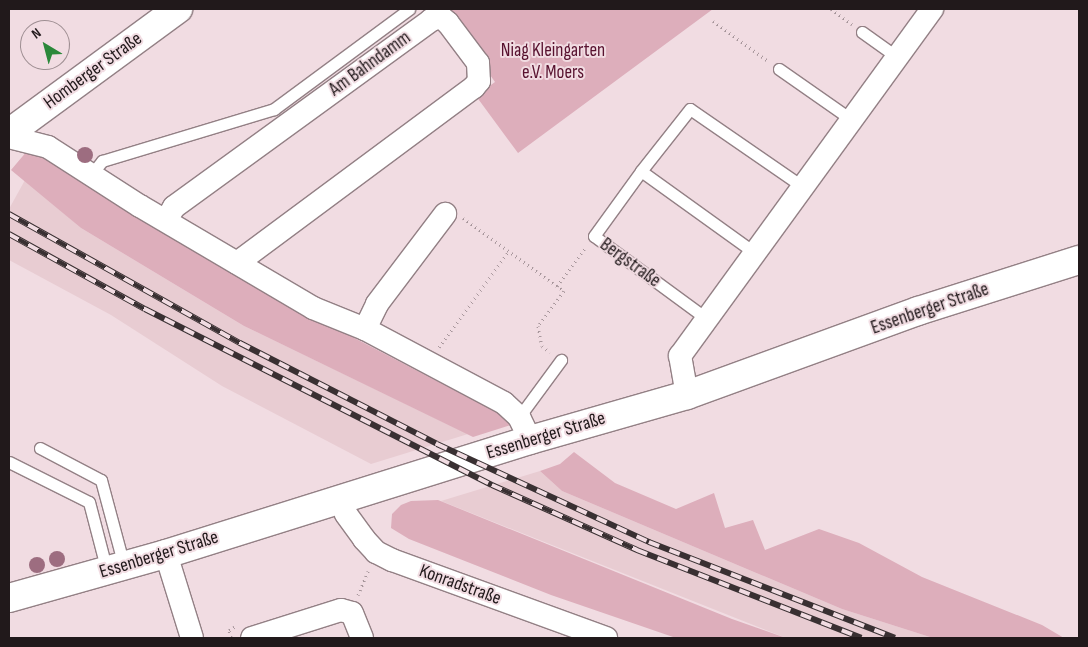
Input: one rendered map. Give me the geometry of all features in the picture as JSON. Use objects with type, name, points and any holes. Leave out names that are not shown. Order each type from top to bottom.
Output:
[{"type":"street","name":"Homberger Straße","points":[[9,133],[178,9]]},
{"type":"street","points":[[687,395],[680,356],[932,9]]},
{"type":"street","name":"Am Bahndamm","points":[[166,220],[174,207],[431,20],[441,17],[448,23],[478,63],[479,81],[474,87],[237,263]]},
{"type":"street","points":[[9,137],[48,147],[91,175],[313,308],[365,329],[504,403],[525,428]]},
{"type":"street","points":[[365,329],[377,304],[445,214]]},
{"type":"street","name":"Essenberger Straße","points":[[9,598],[166,554],[340,498],[525,428],[687,395],[918,311],[1079,260]]},
{"type":"street","points":[[340,498],[346,514],[376,552]]},
{"type":"street","name":"Konradstraße","points":[[376,552],[538,616],[606,638]]},
{"type":"street","points":[[166,554],[192,638]]},
{"type":"street","points":[[252,638],[341,610],[352,613],[362,638]]},
{"type":"street","points":[[538,616],[549,638]]},
{"type":"lane","points":[[91,175],[102,161],[274,109],[409,9]]},
{"type":"lane","points":[[862,32],[897,57]]},
{"type":"lane","points":[[779,68],[852,120]]},
{"type":"lane","name":"Bergstraße","points":[[707,319],[594,236],[641,171],[690,108],[803,187]]},
{"type":"lane","points":[[641,171],[755,253]]},
{"type":"lane","points":[[525,428],[561,360]]},
{"type":"lane","points":[[40,448],[101,480],[116,568]]},
{"type":"lane","points":[[9,462],[89,502],[116,568]]},
{"type":"path","points":[[831,9],[862,32]]},
{"type":"path","points":[[713,21],[779,68]]},
{"type":"path","points":[[445,214],[451,209],[564,291],[538,326],[542,346],[561,360]]},
{"type":"path","points":[[557,286],[594,236]]},
{"type":"path","points":[[428,362],[509,251]]},
{"type":"path","points":[[352,613],[376,552]]},
{"type":"shaded area","points":[[25,180],[81,228],[244,326],[468,434],[371,464],[222,386],[111,315],[9,260],[9,209]]},
{"type":"shaded area","points":[[540,471],[562,491],[842,609],[933,638],[786,638],[441,501]]},
{"type":"green space","name":"Niag Kleingarten e.V. Moers","points":[[444,9],[713,9],[518,153],[476,96],[495,82]]},
{"type":"green space","points":[[33,144],[295,307],[517,423],[473,437],[244,326],[81,228],[11,170]]},
{"type":"green space","points":[[574,452],[615,483],[676,509],[714,493],[725,528],[753,520],[765,550],[819,529],[859,543],[922,577],[1042,625],[1064,638],[933,638],[842,609],[562,491],[540,471],[560,464]]},
{"type":"green space","points":[[438,500],[732,619],[786,638],[676,638],[551,595],[409,539],[391,528],[392,514],[401,505],[411,501]]},
{"type":"railway","points":[[9,214],[240,343],[437,444],[649,542],[895,638]]},
{"type":"railway","points":[[9,234],[145,309],[492,485],[637,550],[861,638]]}]
